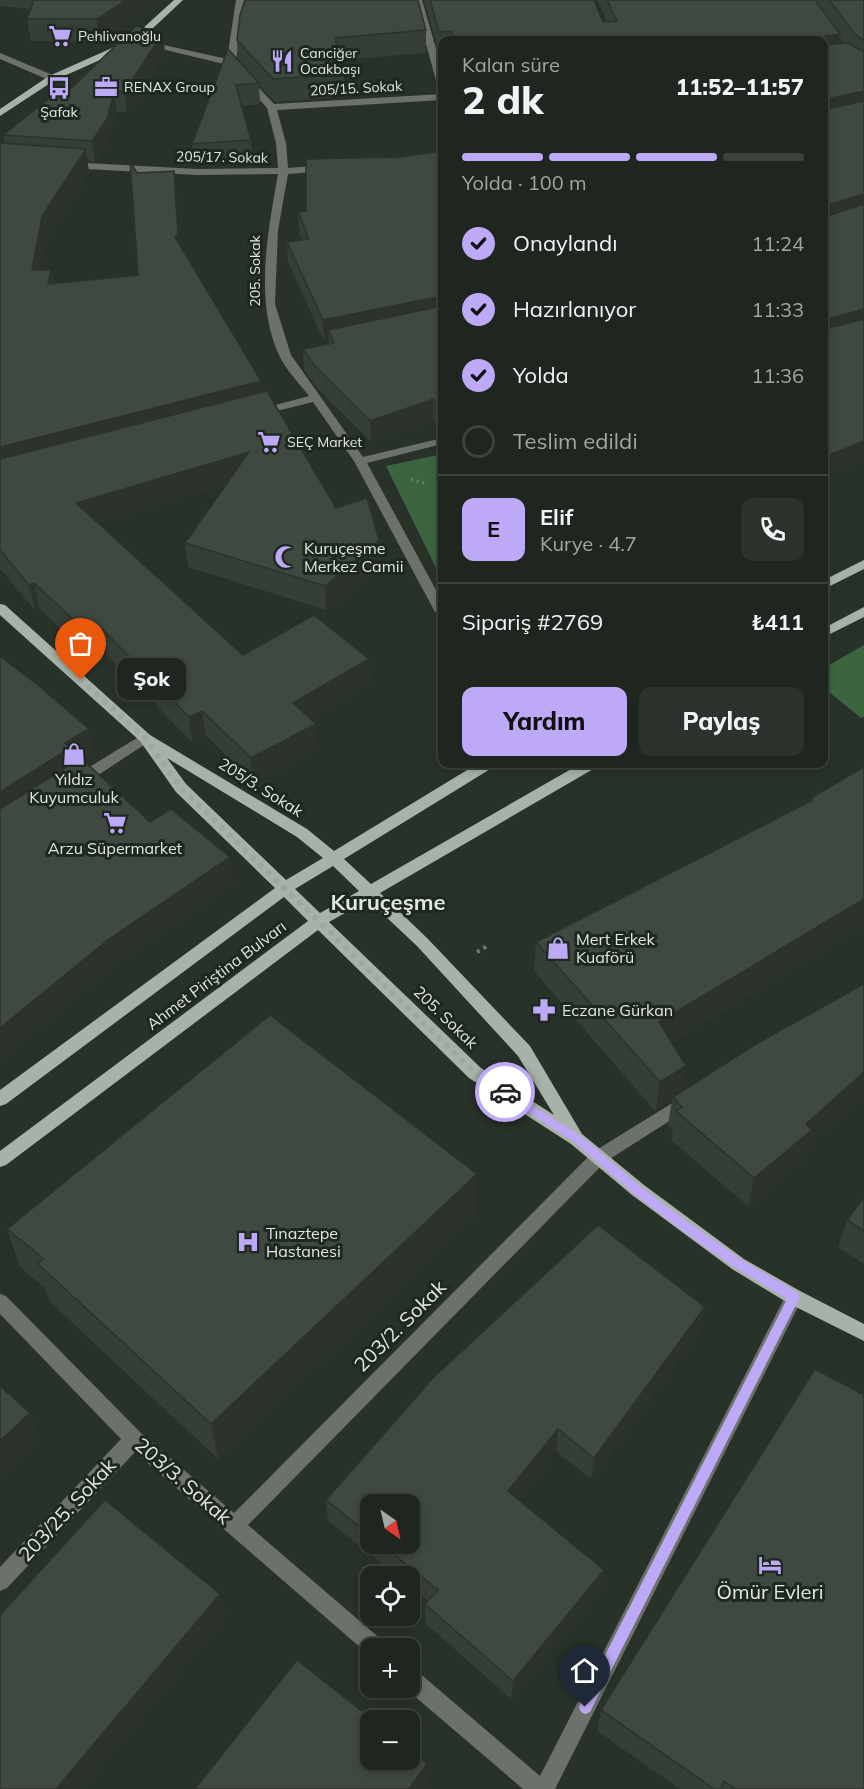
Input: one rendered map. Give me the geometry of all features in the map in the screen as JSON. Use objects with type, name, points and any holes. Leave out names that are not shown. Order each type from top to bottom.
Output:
[{"type":"main road","points":[[0,113],[52,78],[133,42],[179,0]]},
{"type":"main road","points":[[828,583],[864,564]]},
{"type":"main road","name":"205/3. Sokak","points":[[0,608],[145,738],[302,833],[351,875]]},
{"type":"main road","points":[[828,631],[864,611]]},
{"type":"main road","name":"205/3. Sokak","points":[[145,738],[181,788],[302,904]]},
{"type":"main road","name":"Ahmet Piriştina Bulvarı","points":[[0,1099],[285,888],[482,768]]},
{"type":"main road","name":"Ahmet Piriştina Bulvarı","points":[[0,1160],[319,921],[583,768]]},
{"type":"main road","name":"205. Sokak","points":[[351,875],[449,969],[524,1051],[577,1139]]},
{"type":"main road","name":"205. Sokak","points":[[302,904],[475,1073],[577,1139],[688,1229],[738,1264],[864,1334]]},
{"type":"street","points":[[133,42],[231,63],[240,0]]},
{"type":"street","points":[[418,0],[438,70]]},
{"type":"street","points":[[0,56],[52,78]]},
{"type":"street","name":"205. Sokak","points":[[231,63],[272,106],[281,143],[283,172],[273,230],[270,304],[291,354],[316,398],[360,461],[438,605]]},
{"type":"street","name":"205/15. Sokak","points":[[272,106],[438,97]]},
{"type":"street","name":"205/17. Sokak","points":[[57,165],[126,169],[283,172],[340,167]]},
{"type":"street","points":[[248,416],[316,398]]},
{"type":"street","points":[[360,461],[438,442]]},
{"type":"street","points":[[68,788],[145,738]]},
{"type":"street","name":"203/2. Sokak","points":[[234,1526],[599,1157],[697,1095]]},
{"type":"street","points":[[544,1789],[794,1297]]},
{"type":"street","name":"203/3. Sokak","points":[[0,1302],[134,1439],[364,1638]]},
{"type":"street","name":"203/25. Sokak","points":[[0,1581],[134,1439]]},
{"type":"street","points":[[420,1687],[538,1789]]},
{"type":"green space","points":[[438,455],[438,572],[386,466]]},
{"type":"green space","points":[[864,645],[864,717],[861,718],[828,691],[828,666]]},
{"type":"building","points":[[34,0],[127,0],[97,19],[27,19]]},
{"type":"building","points":[[245,0],[418,0],[426,30],[335,38],[344,74],[273,79],[237,40],[240,15]]},
{"type":"building","points":[[430,0],[594,0],[603,22],[617,21],[607,0],[815,0],[840,34],[825,36],[453,36],[451,31],[439,32]]},
{"type":"building","points":[[829,0],[864,0],[864,41],[855,34]]},
{"type":"building","points":[[136,26],[163,33],[125,91],[114,92],[107,119],[92,141],[3,135],[52,96],[63,96]]},
{"type":"building","points":[[848,43],[864,52],[864,91],[828,99],[828,45]]},
{"type":"building","points":[[228,49],[259,83],[236,85],[251,140],[192,144]]},
{"type":"building","points":[[864,101],[864,194],[828,205],[828,109]]},
{"type":"building","points":[[0,143],[86,149],[42,216],[32,270],[51,270],[48,284],[138,275],[130,161],[137,173],[174,171],[178,234],[175,237],[261,381],[0,447]]},
{"type":"building","points":[[438,152],[438,297],[323,320],[287,242],[309,239],[298,212],[306,211],[306,159],[400,157]]},
{"type":"building","points":[[864,204],[864,309],[828,319],[828,216]]},
{"type":"building","points":[[438,307],[438,403],[433,399],[370,421],[316,367],[303,349],[334,343],[328,330]]},
{"type":"building","points":[[864,319],[864,441],[828,455],[828,328]]},
{"type":"building","points":[[267,391],[336,508],[367,498],[379,540],[325,586],[185,543],[249,452],[76,503],[243,655],[314,615],[369,659],[293,703],[316,724],[251,758],[202,711],[189,717],[103,630],[91,636],[34,583],[29,585],[0,550],[0,459]]},
{"type":"building","points":[[0,656],[89,729],[65,743],[70,748],[0,792]]},
{"type":"building","points":[[81,758],[150,822],[171,809],[230,857],[109,939],[0,1028],[0,809]]},
{"type":"building","points":[[864,767],[864,899],[659,1022],[686,1066],[660,1082],[536,942],[813,800],[811,798]]},
{"type":"building","points":[[864,984],[864,1072],[806,1124],[812,1130],[754,1178],[676,1111],[682,1107],[673,1097],[756,1044]]},
{"type":"building","name":"Tınaztepe Hastanesi","points":[[270,1015],[477,1174],[211,1424],[38,1264],[43,1258],[7,1229]]},
{"type":"building","points":[[864,1197],[864,1231],[847,1220]]},
{"type":"building","points":[[598,1225],[705,1307],[594,1458],[558,1429],[508,1491],[604,1570],[513,1681],[425,1604],[438,1590],[420,1575],[420,1566],[408,1566],[393,1554],[420,1554],[420,1494],[360,1494],[360,1527],[326,1500],[433,1378]]},
{"type":"building","points":[[815,1369],[864,1395],[864,1789],[736,1789],[724,1781],[720,1789],[714,1789],[601,1710]]},
{"type":"building","points":[[0,1386],[30,1413],[0,1441]]},
{"type":"building","points":[[105,1500],[220,1594],[56,1789],[0,1789],[0,1615]]},
{"type":"building","points":[[297,1660],[360,1710],[360,1770],[420,1770],[420,1758],[427,1764],[409,1789],[195,1789]]},
{"type":"way so far","points":[[81,680],[145,738],[181,788],[475,1073],[505,1092]]},
{"type":"place","name":"Pehlivanoğlu","points":[[60,36]]},
{"type":"place","name":"Canciğer Ocakbaşı","points":[[282,61]]},
{"type":"place","name":"RENAX Group","points":[[106,87]]},
{"type":"place","name":"Şafak","points":[[59,88]]},
{"type":"place","name":"SEÇ Market","points":[[269,442]]},
{"type":"place","name":"Kuruçeşme Merkez Camii","points":[[286,557]]},
{"type":"place","name":"Şok","points":[[81,680]]},
{"type":"place","name":"Yıldız Kuyumculuk","points":[[74,754]]},
{"type":"place","name":"Arzu Süpermarket","points":[[115,823]]},
{"type":"place","name":"Mert Erkek Kuaförü","points":[[558,948]]},
{"type":"place","name":"Eczane Gürkan","points":[[544,1010]]},
{"type":"place","name":"Tınaztepe Hastanesi","points":[[248,1242]]},
{"type":"place","name":"Ömür Evleri","points":[[770,1565]]},
{"type":"district","name":"Kuruçeşme","points":[[388,902]]},
{"type":"route","points":[[505,1092],[577,1139],[688,1229],[738,1264],[794,1297],[585,1707]]}]
